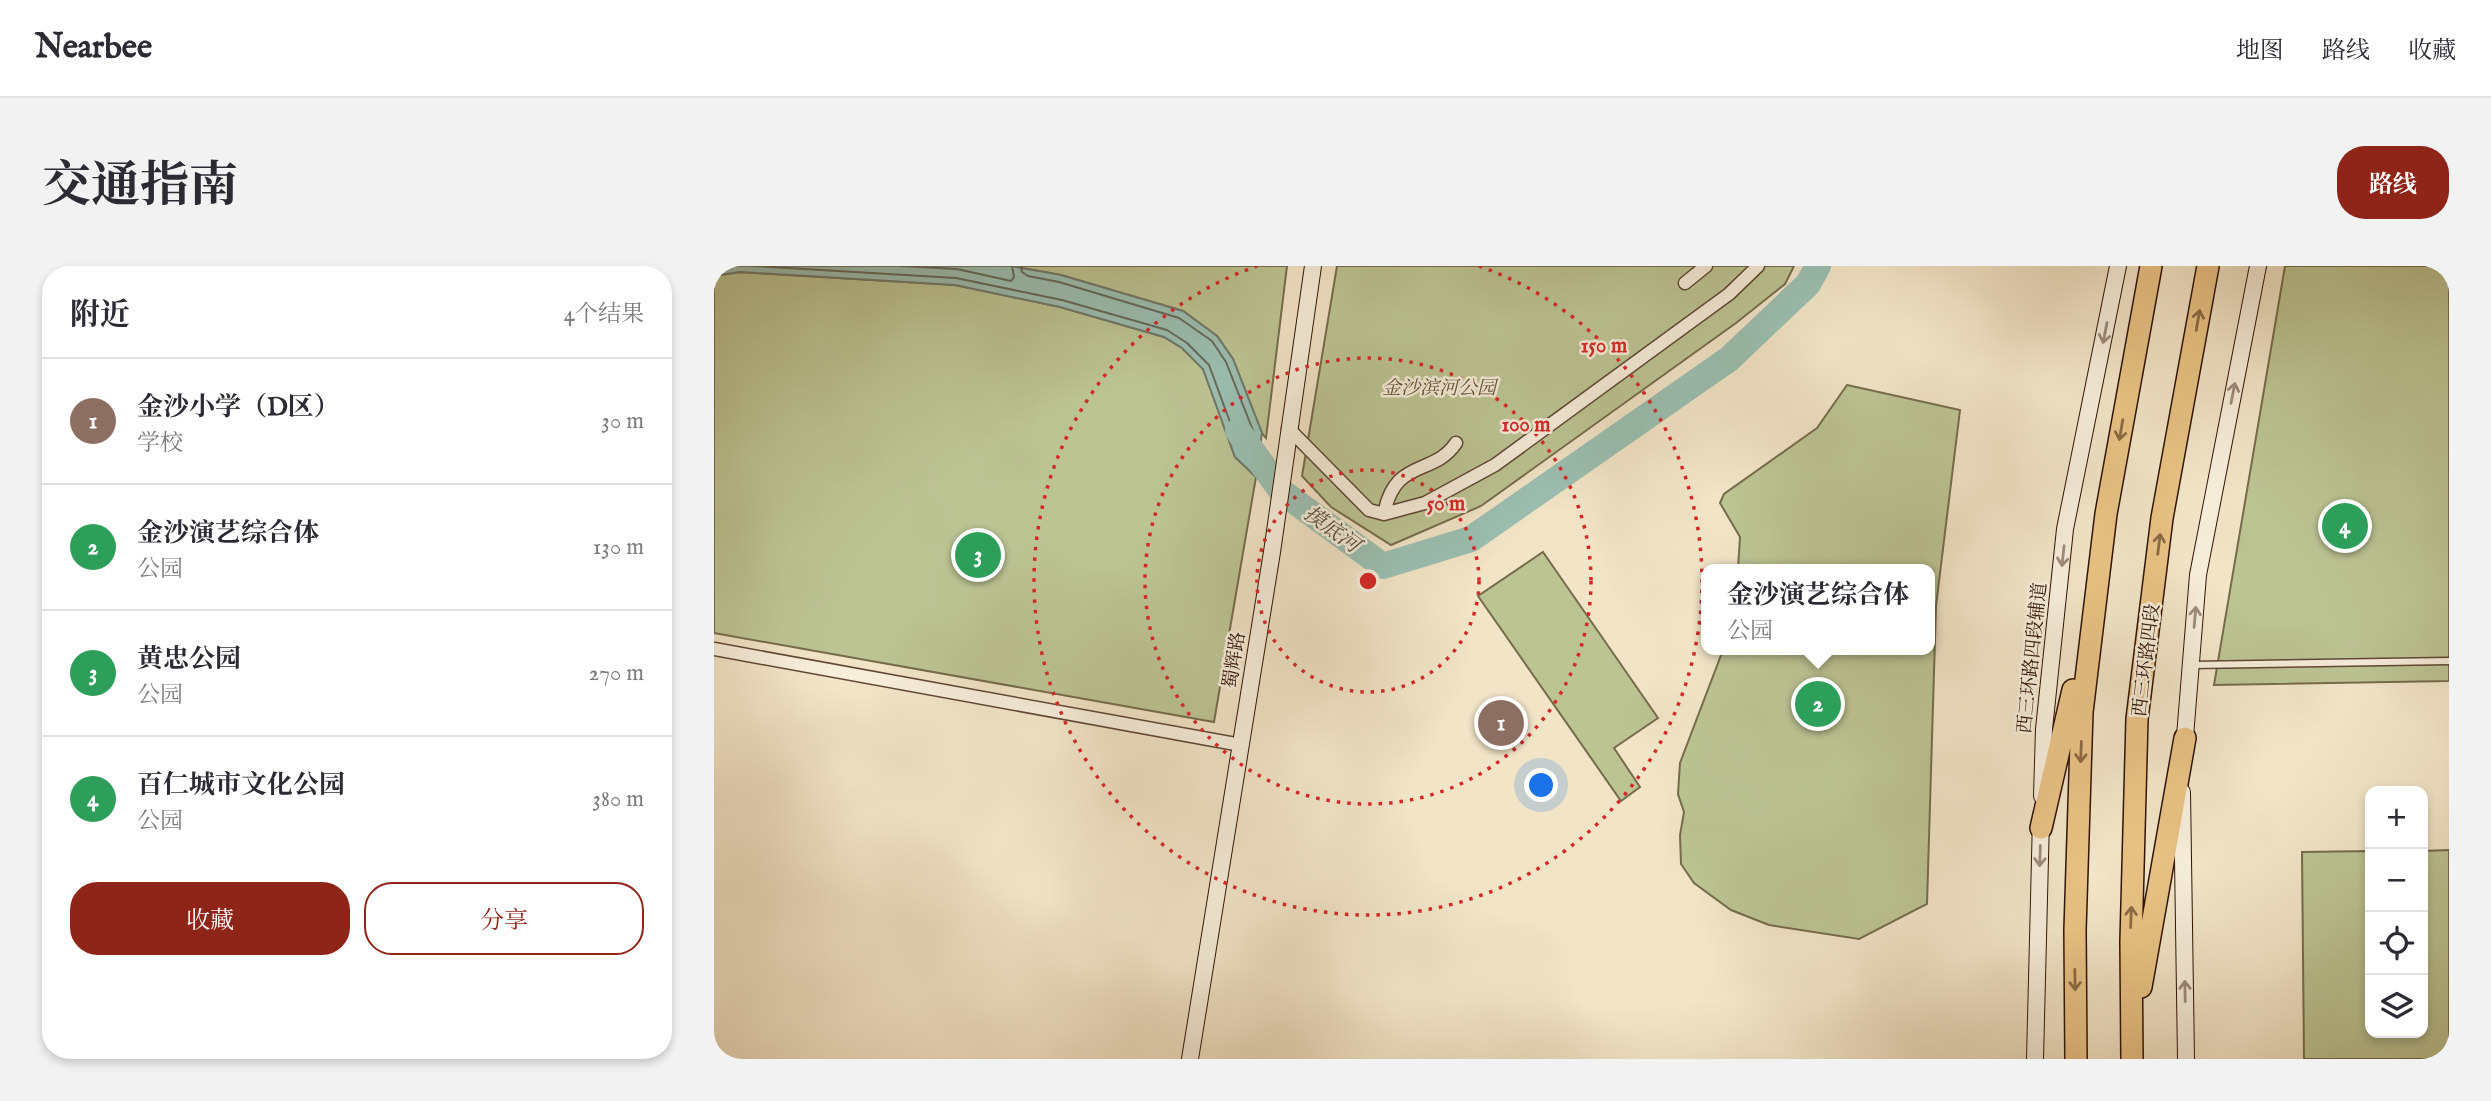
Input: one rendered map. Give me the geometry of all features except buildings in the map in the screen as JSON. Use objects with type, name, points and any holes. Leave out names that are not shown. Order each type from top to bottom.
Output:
[{"type":"highway","points":[[2076,1059],[2075,930],[2082,712],[2106,514],[2151,266]]},
{"type":"highway","name":"西三环路四段","points":[[2132,1050],[2131,942],[2137,719],[2162,518],[2208,266]]},
{"type":"highway","points":[[2041,828],[2097,589]]},
{"type":"highway","points":[[2132,1050],[2185,738]]},
{"type":"main road","name":"蜀辉路","points":[[1191,1059],[1278,511],[1313,266]]},
{"type":"main road","name":"西三环路四段辅道","points":[[2035,1059],[2044,729],[2066,529],[2118,266]]},
{"type":"main road","points":[[2186,1059],[2182,772],[2198,575],[2258,266]]},
{"type":"street","points":[[1685,283],[1706,266]]},
{"type":"street","points":[[1288,428],[1369,510],[1384,514],[1425,503],[1495,464],[1729,294],[1758,266]]},
{"type":"street","points":[[1384,514],[1387,500],[1405,474],[1437,460],[1450,452],[1456,443]]},
{"type":"street","points":[[714,649],[1241,745]]},
{"type":"lane","points":[[2191,665],[2449,661]]},
{"type":"green space","points":[[1011,266],[1287,266],[1266,438],[1233,359],[1217,336],[1183,311],[1061,275]]},
{"type":"green space","name":"金沙滨河公园","points":[[1337,266],[1794,266],[1785,284],[1736,323],[1481,506],[1391,545],[1331,507],[1302,476]]},
{"type":"green space","points":[[2285,266],[2449,266],[2449,681],[2214,685]]},
{"type":"green space","points":[[739,272],[955,285],[1060,307],[1164,337],[1182,348],[1203,369],[1235,457],[1256,477],[1214,722],[714,633],[714,276]]},
{"type":"green space","points":[[1847,385],[1960,410],[1936,606],[1935,639],[1935,564],[1738,564],[1740,537],[1720,503],[1724,494],[1817,428]]},
{"type":"green space","points":[[1543,552],[1658,718],[1614,748],[1640,787],[1621,801],[1478,596]]},
{"type":"green space","points":[[1721,655],[1935,655],[1927,904],[1859,939],[1769,925],[1731,910],[1694,883],[1681,864],[1680,835],[1684,812],[1678,794],[1680,763]]},
{"type":"green space","points":[[2449,850],[2449,1059],[2304,1059],[2302,852],[2365,851],[2365,1038],[2428,1038],[2428,851]]},
{"type":"water","points":[[714,266],[1011,266],[1061,275],[1183,311],[1217,336],[1233,359],[1262,433],[1256,477],[1235,457],[1203,369],[1182,348],[1164,337],[1060,307],[955,285],[740,272],[714,276]]},
{"type":"waterway","name":"摸底河","points":[[1238,431],[1282,492],[1383,566],[1471,539],[1729,359],[1808,284],[1818,266]]},
{"type":"place","name":"百仁城市文化公园","points":[[2345,526]]},
{"type":"place","name":"黄忠公园","points":[[978,555]]},
{"type":"place","name":"金沙演艺综合体","points":[[1818,704]]},
{"type":"place","name":"金沙小学（D区）","points":[[1501,723]]}]
